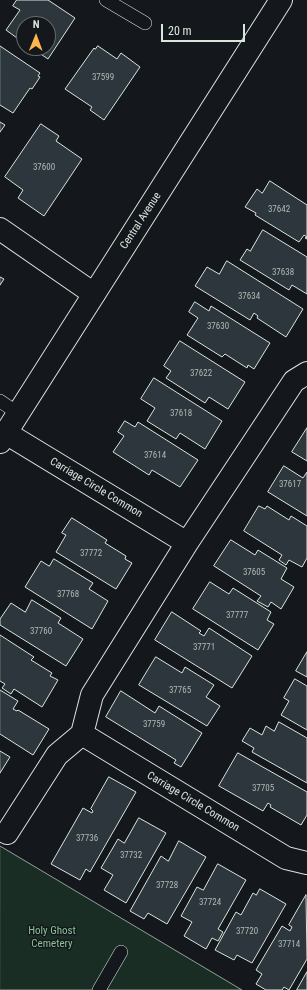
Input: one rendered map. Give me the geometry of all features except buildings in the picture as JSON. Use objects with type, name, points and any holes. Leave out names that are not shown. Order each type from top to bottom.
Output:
[{"type":"street","name":"Central Avenue","points":[[3,438],[281,0]]},
{"type":"street","points":[[0,229],[94,294]]},
{"type":"street","points":[[8,832],[57,755],[82,734],[92,695],[187,543],[294,381],[307,374]]},
{"type":"street","name":"Carriage Circle Common","points":[[3,438],[187,543]]},
{"type":"street","name":"Carriage Circle Common","points":[[82,734],[286,858],[307,862]]},
{"type":"lane","points":[[106,0],[145,23]]},
{"type":"lane","points":[[0,401],[19,414]]},
{"type":"lane","points":[[99,990],[121,952]]},
{"type":"green space","name":"Holy Ghost Cemetery","points":[[0,846],[242,990],[0,990]]}]
